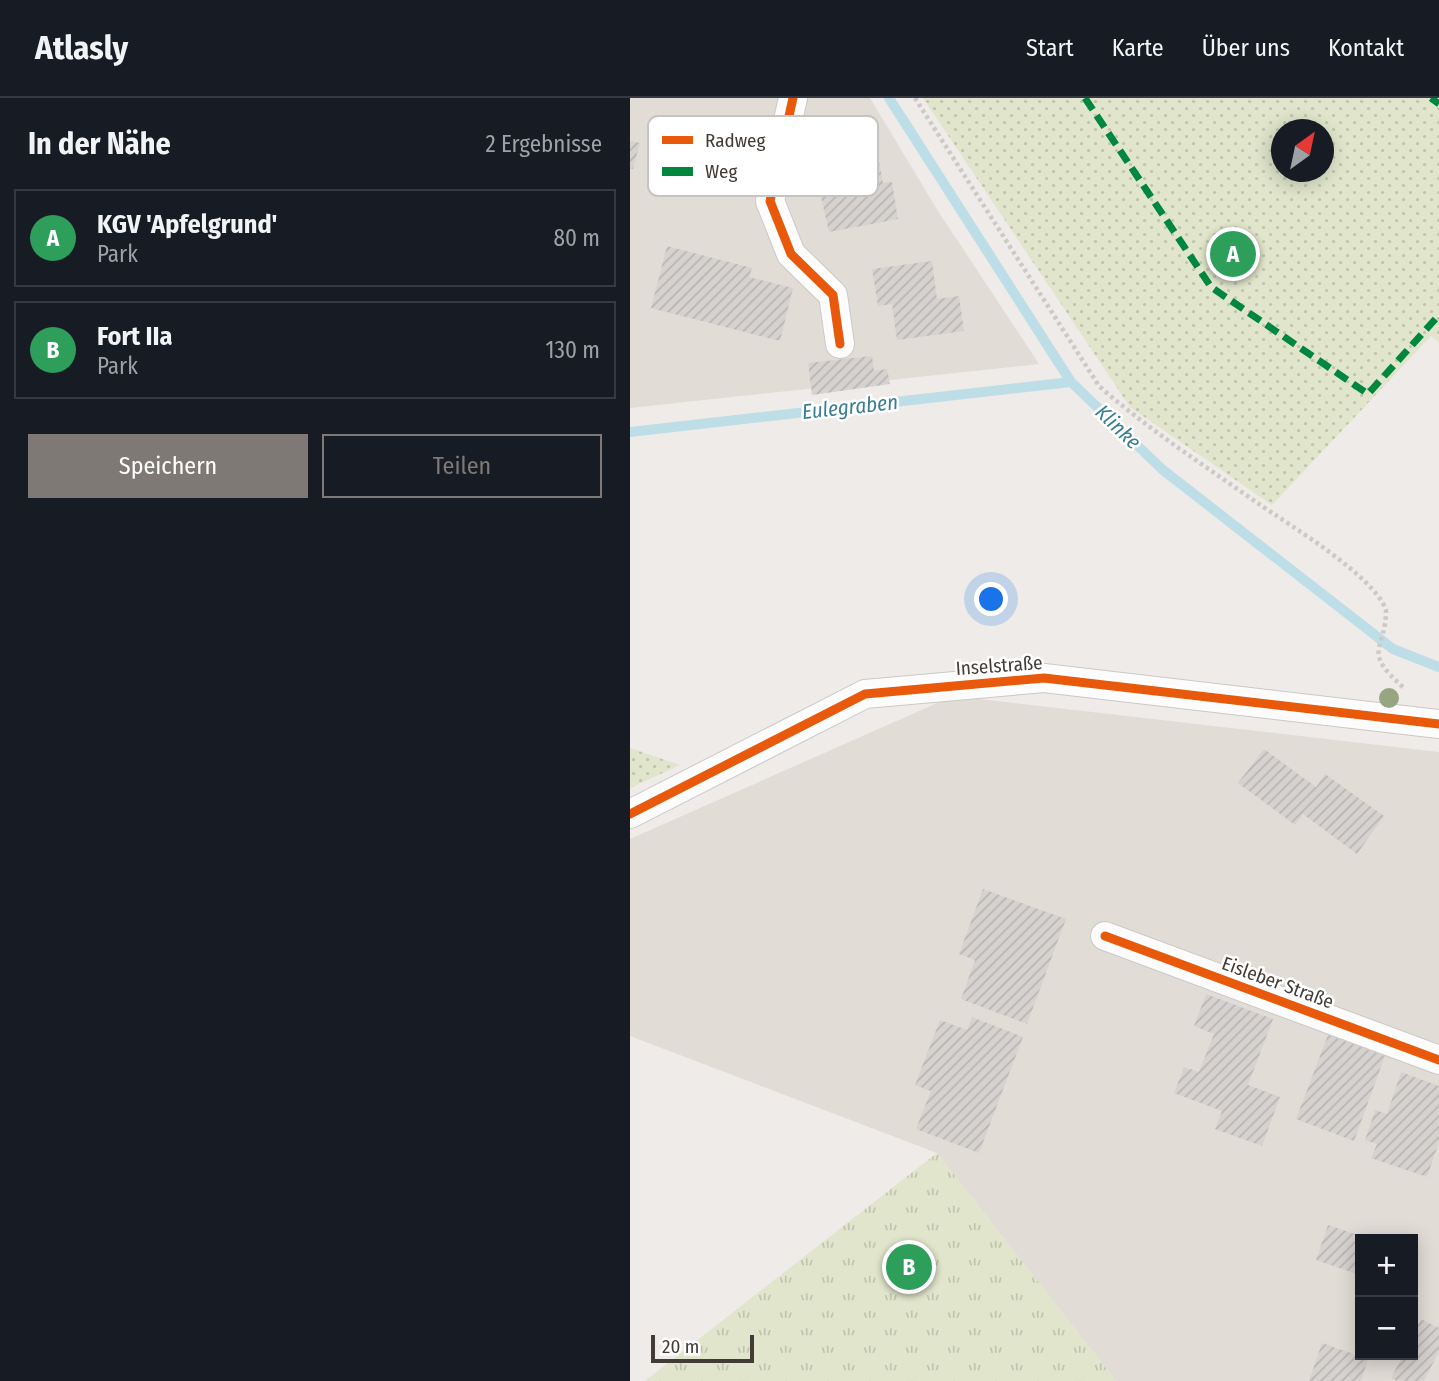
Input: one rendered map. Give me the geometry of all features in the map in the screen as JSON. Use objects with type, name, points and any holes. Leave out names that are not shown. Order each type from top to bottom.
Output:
[{"type":"street","points":[[789,116],[793,98]]},
{"type":"street","points":[[771,196],[770,201],[791,254],[832,295],[840,344]]},
{"type":"street","name":"Inselstraße","points":[[630,814],[865,694],[1044,678],[1439,724]]},
{"type":"street","name":"Eisleber Straße","points":[[1105,936],[1439,1060]]},
{"type":"path","points":[[915,98],[1099,386],[1129,412],[1367,583],[1383,603],[1385,619],[1377,646]]},
{"type":"shaded area","points":[[630,98],[870,98],[938,211],[1039,364],[630,408]]},
{"type":"shaded area","points":[[953,696],[1439,752],[1439,1381],[1116,1381],[937,1153],[630,1036],[630,839]]},
{"type":"green space","points":[[923,98],[1439,98],[1439,343],[1431,336],[1272,505],[1130,407]]},
{"type":"green space","points":[[630,748],[680,765],[630,788]]},
{"type":"green space","points":[[937,1153],[1116,1381],[645,1381]]},
{"type":"building","points":[[630,141],[640,143],[633,169],[630,169]]},
{"type":"building","points":[[878,156],[883,183],[892,182],[898,219],[829,232],[821,196],[878,196]]},
{"type":"building","points":[[667,246],[752,268],[749,277],[793,288],[780,341],[651,308]]},
{"type":"building","points":[[932,261],[937,299],[959,296],[964,331],[897,340],[892,304],[878,306],[872,269]]},
{"type":"building","points":[[872,356],[874,371],[887,369],[890,384],[812,395],[808,363]]},
{"type":"building","points":[[1264,749],[1316,787],[1325,774],[1384,816],[1357,854],[1303,814],[1295,825],[1238,783]]},
{"type":"building","points":[[983,889],[1066,919],[1027,1024],[961,999],[975,960],[959,954]]},
{"type":"building","points":[[1206,994],[1273,1019],[1248,1085],[1280,1097],[1262,1146],[1215,1129],[1222,1111],[1174,1093],[1184,1067],[1199,1072],[1214,1034],[1194,1026]]},
{"type":"building","points":[[972,1017],[1023,1037],[979,1153],[916,1129],[931,1091],[915,1085],[940,1020],[967,1030]]},
{"type":"building","points":[[1328,1035],[1385,1056],[1354,1141],[1296,1119]]},
{"type":"building","points":[[1401,1072],[1439,1086],[1439,1142],[1427,1177],[1371,1158],[1377,1144],[1365,1140],[1375,1110],[1387,1114]]},
{"type":"building","points":[[1328,1225],[1355,1234],[1355,1273],[1316,1260]]},
{"type":"building","points":[[1421,1319],[1439,1328],[1439,1351],[1424,1381],[1397,1381],[1391,1378],[1400,1360],[1418,1360],[1418,1325]]},
{"type":"building","points":[[1322,1343],[1355,1354],[1355,1360],[1368,1360],[1361,1381],[1309,1381]]},
{"type":"waterway","name":"Klinke","points":[[889,98],[1071,382],[1163,470],[1393,649],[1439,667]]},
{"type":"waterway","name":"Eulegraben","points":[[630,432],[1071,382]]},
{"type":"marked path","points":[[1085,98],[1211,287],[1368,394],[1439,315]]},
{"type":"marked path","points":[[1431,98],[1439,104]]},
{"type":"cycle path","points":[[789,116],[793,98]]},
{"type":"cycle path","points":[[771,196],[770,201],[791,254],[833,295],[840,344]]},
{"type":"cycle path","points":[[630,814],[865,694],[1044,678],[1439,724]]},
{"type":"cycle path","points":[[1105,936],[1439,1060]]},
{"type":"place","name":"KGV 'Apfelgrund'","points":[[1233,254]]},
{"type":"place","name":"Fort IIa","points":[[909,1267]]}]
